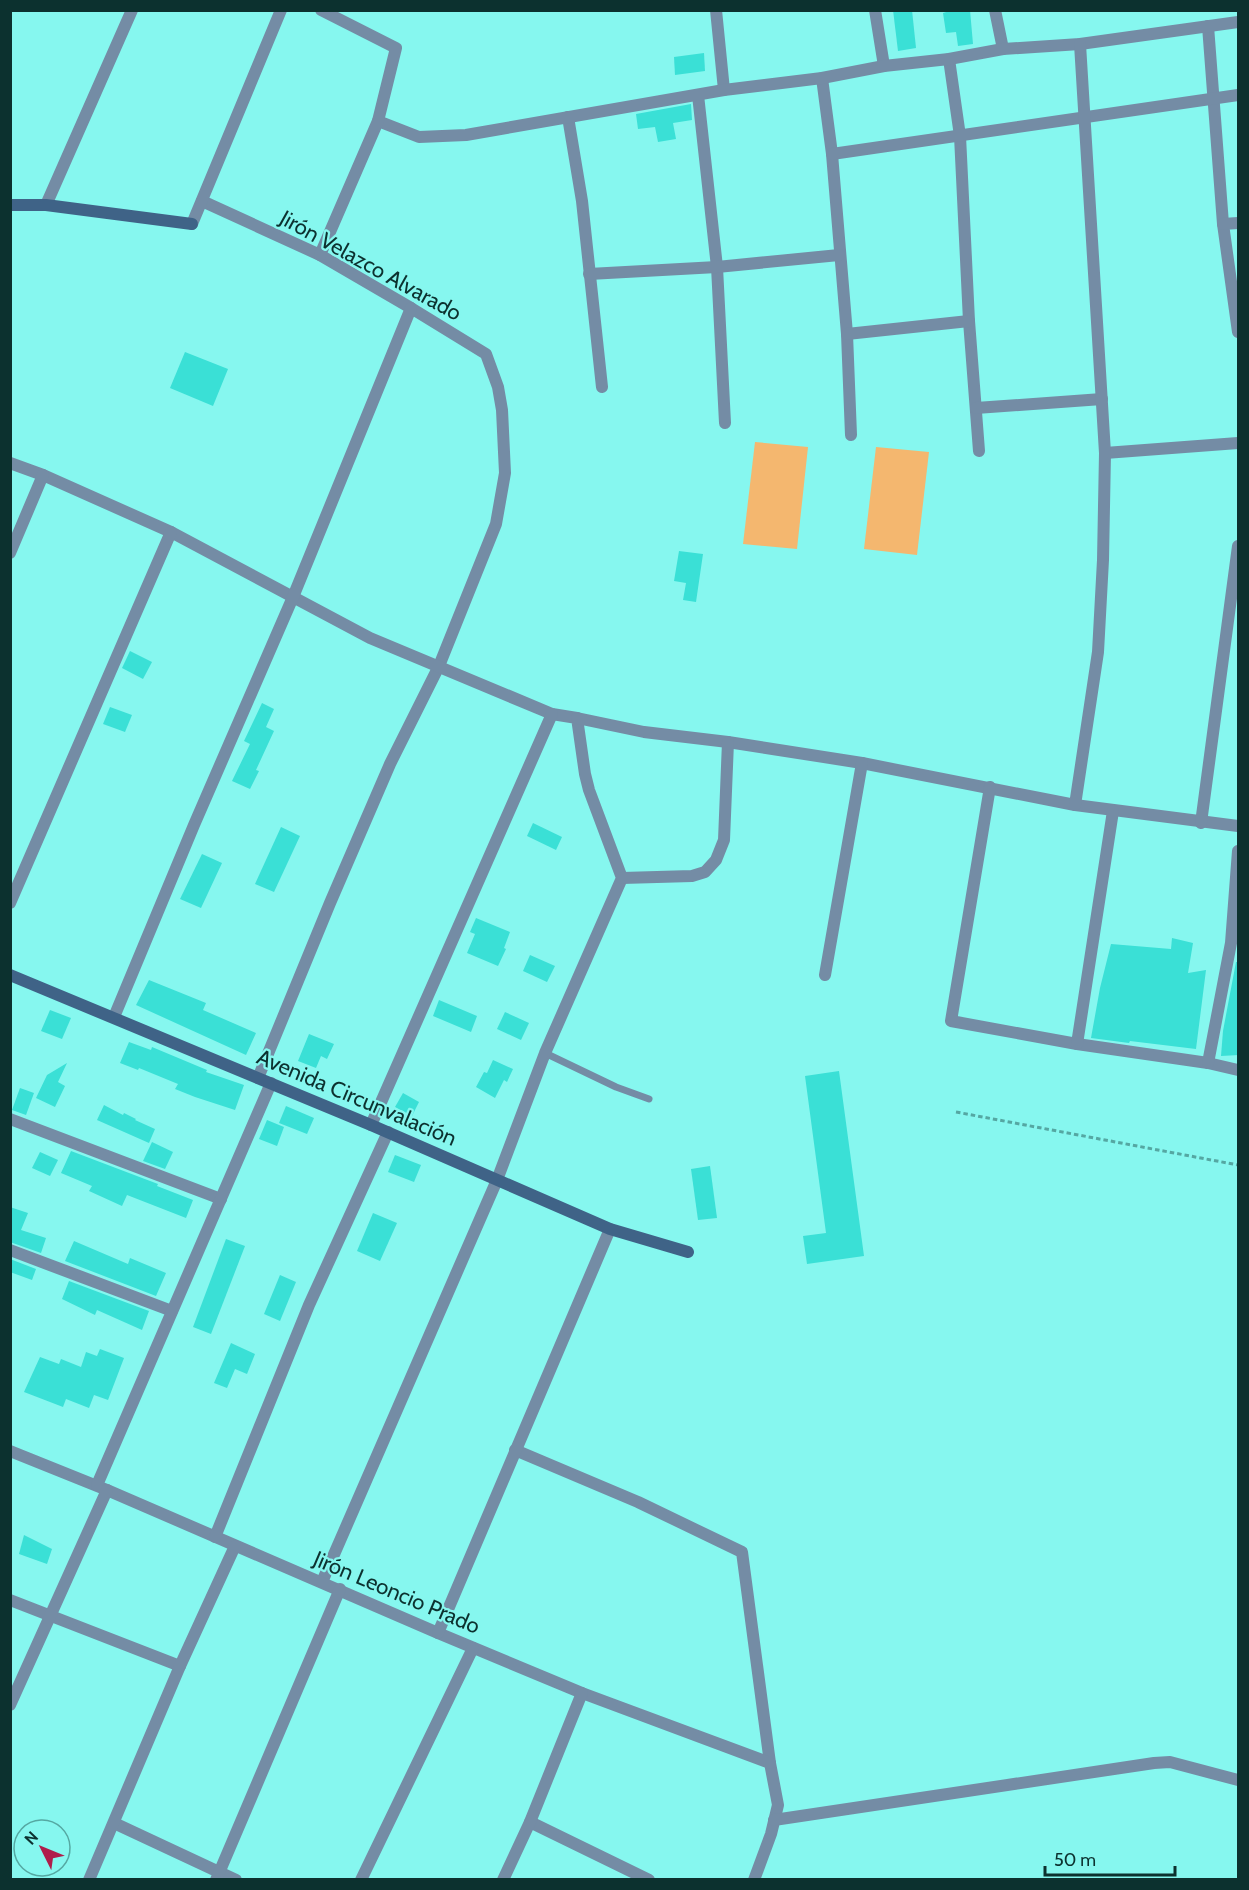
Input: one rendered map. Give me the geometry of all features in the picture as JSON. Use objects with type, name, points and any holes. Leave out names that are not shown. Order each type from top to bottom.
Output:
[{"type":"street","points":[[46,205],[132,10]]},
{"type":"street","points":[[10,205],[46,205],[192,224],[281,10]]},
{"type":"street","points":[[320,255],[378,121],[396,48],[321,10]]},
{"type":"street","points":[[716,10],[724,90]]},
{"type":"street","points":[[875,10],[884,66]]},
{"type":"street","points":[[995,10],[1002,49]]},
{"type":"street","points":[[378,121],[419,136],[466,135],[724,90],[822,78],[884,66],[949,59],[1002,49],[1080,45],[1239,22]]},
{"type":"street","points":[[1208,26],[1223,224],[1239,332]]},
{"type":"street","points":[[1075,805],[1098,652],[1105,453],[1080,45]]},
{"type":"street","points":[[949,59],[960,136],[969,321],[979,451]]},
{"type":"street","points":[[822,78],[832,154],[847,334],[851,435]]},
{"type":"street","points":[[832,154],[1239,94]]},
{"type":"street","points":[[698,95],[717,267],[725,423]]},
{"type":"street","points":[[568,117],[582,201],[602,387]]},
{"type":"street","name":"Jirón Velazco Alvarado","points":[[202,201],[320,255],[486,354],[498,387],[502,410],[505,473],[496,524],[439,666],[390,764],[258,1078]]},
{"type":"street","points":[[1223,224],[1239,223]]},
{"type":"street","points":[[589,274],[717,267],[839,255]]},
{"type":"street","points":[[114,1017],[293,597],[411,308]]},
{"type":"street","points":[[847,334],[969,321]]},
{"type":"street","points":[[976,408],[1102,399]]},
{"type":"street","points":[[1105,453],[1239,442]]},
{"type":"street","points":[[10,463],[43,475],[171,532],[370,638],[552,714],[644,732],[728,742],[862,763],[1075,805],[1239,826]]},
{"type":"street","points":[[10,553],[43,475]]},
{"type":"street","points":[[10,903],[171,532]]},
{"type":"street","points":[[1202,823],[1239,546]]},
{"type":"street","points":[[371,1125],[552,714]]},
{"type":"street","points":[[322,1581],[497,1180],[545,1053],[622,878],[589,790],[578,718]]},
{"type":"street","points":[[622,878],[692,876],[705,872],[716,860],[724,840],[728,742]]},
{"type":"street","points":[[825,975],[862,763]]},
{"type":"street","points":[[990,787],[951,1021],[1239,1070]]},
{"type":"street","points":[[1077,1044],[1113,811]]},
{"type":"street","points":[[1208,1063],[1235,944],[1239,851]]},
{"type":"street","name":"Avenida Circunvalación","points":[[10,975],[388,1132],[610,1229],[688,1252]]},
{"type":"street","points":[[10,1706],[51,1614],[172,1311],[271,1083]]},
{"type":"street","points":[[10,1119],[220,1199]]},
{"type":"street","points":[[215,1537],[309,1305],[388,1132]]},
{"type":"street","points":[[438,1633],[610,1229]]},
{"type":"street","points":[[10,1250],[172,1311]]},
{"type":"street","points":[[515,1450],[638,1502],[742,1552],[770,1762],[778,1805],[754,1880]]},
{"type":"street","name":"Jirón Leoncio Prado","points":[[10,1451],[322,1581],[438,1633],[582,1693],[770,1762]]},
{"type":"street","points":[[89,1880],[180,1666],[235,1545]]},
{"type":"street","points":[[218,1876],[340,1589]]},
{"type":"street","points":[[10,1600],[180,1666]]},
{"type":"street","points":[[361,1880],[473,1648]]},
{"type":"street","points":[[503,1880],[530,1822],[582,1693]]},
{"type":"street","points":[[774,1820],[1154,1763],[1170,1762],[1239,1780]]},
{"type":"street","points":[[530,1822],[649,1880]]},
{"type":"street","points":[[114,1823],[218,1876],[236,1880]]},
{"type":"lane","points":[[545,1053],[616,1087],[649,1099]]},
{"type":"path","points":[[957,1112],[1239,1165]]},
{"type":"shaded area","points":[[755,442],[808,447],[797,549],[743,544]]},
{"type":"shaded area","points":[[876,447],[929,452],[917,555],[864,549]]},
{"type":"building","points":[[893,10],[912,10],[916,48],[898,51]]},
{"type":"building","points":[[953,10],[970,10],[973,44],[958,46],[956,32],[946,33],[943,13]]},
{"type":"building","points":[[704,53],[705,71],[675,75],[674,57]]},
{"type":"building","points":[[691,104],[692,120],[673,123],[676,139],[658,142],[655,127],[638,129],[636,114]]},
{"type":"building","points":[[185,352],[228,369],[213,406],[170,388]]},
{"type":"building","points":[[679,551],[703,554],[696,602],[683,600],[686,583],[674,581]]},
{"type":"building","points":[[130,651],[152,662],[143,679],[122,668]]},
{"type":"building","points":[[262,703],[274,709],[266,727],[274,731],[250,789],[232,781],[250,744],[244,741]]},
{"type":"building","points":[[110,707],[132,715],[125,732],[103,724]]},
{"type":"building","points":[[533,823],[562,837],[556,850],[527,836]]},
{"type":"building","points":[[281,827],[300,836],[274,892],[255,884]]},
{"type":"building","points":[[202,854],[222,863],[201,908],[180,899]]},
{"type":"building","points":[[476,918],[510,932],[504,948],[506,949],[498,966],[467,953],[475,934],[470,932]]},
{"type":"building","points":[[1172,938],[1193,943],[1188,973],[1206,970],[1196,1049],[1091,1038],[1111,944],[1171,949]]},
{"type":"building","points":[[530,955],[555,966],[547,982],[523,971]]},
{"type":"building","points":[[1236,962],[1239,962],[1239,1055],[1221,1056],[1223,1031]]},
{"type":"building","points":[[149,980],[206,1003],[203,1010],[256,1033],[246,1055],[136,1005]]},
{"type":"building","points":[[439,1000],[477,1016],[471,1032],[433,1016]]},
{"type":"building","points":[[50,1010],[71,1018],[62,1039],[41,1031]]},
{"type":"building","points":[[505,1012],[529,1023],[521,1040],[497,1029]]},
{"type":"building","points":[[309,1034],[334,1044],[327,1059],[321,1056],[316,1068],[298,1061]]},
{"type":"building","points":[[129,1042],[151,1050],[152,1047],[207,1070],[206,1072],[244,1085],[235,1110],[175,1089],[178,1084],[120,1063]]},
{"type":"building","points":[[493,1060],[513,1069],[507,1082],[504,1080],[495,1098],[476,1087],[484,1072],[487,1073]]},
{"type":"building","points":[[67,1063],[58,1082],[65,1086],[55,1107],[36,1098],[47,1075]]},
{"type":"building","points":[[839,1071],[864,1256],[807,1264],[803,1236],[826,1233],[805,1076]]},
{"type":"building","points":[[20,1088],[34,1093],[26,1115],[12,1110]]},
{"type":"building","points":[[403,1093],[419,1102],[412,1116],[395,1107]]},
{"type":"building","points":[[104,1105],[155,1129],[149,1143],[97,1120]]},
{"type":"building","points":[[286,1106],[314,1118],[307,1134],[279,1123]]},
{"type":"building","points":[[267,1120],[284,1127],[277,1146],[259,1139]]},
{"type":"building","points":[[152,1142],[173,1152],[165,1169],[143,1161]]},
{"type":"building","points":[[71,1151],[158,1184],[157,1186],[193,1200],[186,1218],[127,1195],[122,1206],[89,1191],[92,1186],[61,1173]]},
{"type":"building","points":[[40,1152],[58,1160],[50,1176],[32,1168]]},
{"type":"building","points":[[395,1155],[421,1165],[414,1182],[388,1172]]},
{"type":"building","points":[[710,1166],[717,1218],[698,1220],[691,1169]]},
{"type":"building","points":[[10,1207],[28,1213],[21,1230],[46,1238],[41,1253],[10,1242]]},
{"type":"building","points":[[373,1213],[397,1223],[380,1261],[357,1251]]},
{"type":"building","points":[[226,1239],[245,1246],[211,1334],[193,1327]]},
{"type":"building","points":[[74,1241],[128,1264],[130,1258],[166,1273],[156,1296],[65,1261]]},
{"type":"building","points":[[10,1259],[36,1269],[32,1280],[10,1272]]},
{"type":"building","points":[[280,1275],[296,1282],[280,1321],[264,1314]]},
{"type":"building","points":[[69,1281],[149,1311],[142,1330],[97,1310],[95,1315],[62,1299]]},
{"type":"building","points":[[231,1343],[255,1354],[247,1374],[235,1369],[227,1388],[214,1383]]},
{"type":"building","points":[[100,1349],[124,1358],[108,1400],[94,1395],[89,1408],[66,1399],[63,1407],[24,1392],[40,1357],[59,1364],[61,1359],[81,1367],[86,1352],[97,1356]]},
{"type":"building","points":[[24,1535],[52,1549],[47,1564],[19,1554]]}]
